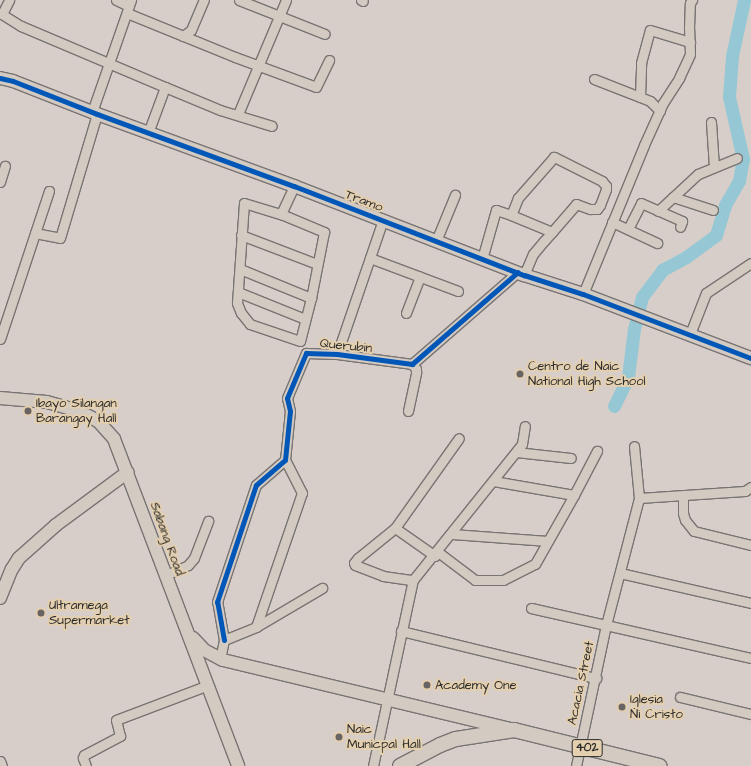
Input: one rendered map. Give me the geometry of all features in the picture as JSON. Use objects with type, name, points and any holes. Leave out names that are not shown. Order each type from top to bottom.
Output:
[{"type":"main road","name":"402","points":[[514,730],[660,766]]},
{"type":"main road","points":[[400,766],[440,745],[456,739],[514,730]]},
{"type":"street","points":[[9,0],[1,14],[21,26],[220,110],[238,114],[272,126]]},
{"type":"street","points":[[116,0],[183,36],[316,87],[329,60]]},
{"type":"street","points":[[183,36],[191,30],[204,0]]},
{"type":"street","points":[[239,0],[325,34]]},
{"type":"street","points":[[238,114],[286,0]]},
{"type":"street","points":[[583,294],[660,111],[679,78],[690,54],[690,3],[692,0]]},
{"type":"street","points":[[35,233],[60,238],[109,62],[129,6]]},
{"type":"street","points":[[640,97],[641,63],[650,30],[690,42]]},
{"type":"street","name":"Tramo","points":[[0,78],[13,81],[94,113],[294,186],[521,273],[649,318],[751,358]]},
{"type":"street","points":[[594,79],[650,101],[660,111]]},
{"type":"street","points":[[148,133],[165,87]]},
{"type":"street","points":[[711,122],[714,167]]},
{"type":"street","points":[[408,411],[416,372],[412,364],[521,273],[533,254],[576,204],[594,210],[599,208],[606,189],[604,183],[554,157],[518,198],[511,215]]},
{"type":"street","points":[[658,210],[698,174],[737,158]]},
{"type":"street","points":[[0,182],[5,166]]},
{"type":"street","points":[[281,214],[294,186]]},
{"type":"street","points":[[0,339],[49,191]]},
{"type":"street","points":[[436,241],[454,195]]},
{"type":"street","points":[[673,197],[713,210]]},
{"type":"street","points":[[628,229],[641,202],[682,221],[680,227]]},
{"type":"street","points":[[300,341],[250,324],[240,312],[237,303],[244,203],[281,214],[324,232],[311,298],[300,341],[306,353]]},
{"type":"street","points":[[482,258],[496,210],[552,232]]},
{"type":"street","points":[[337,354],[383,220]]},
{"type":"street","points":[[612,222],[658,243]]},
{"type":"street","points":[[241,235],[317,264]]},
{"type":"street","points":[[370,258],[458,291]]},
{"type":"street","points":[[690,334],[706,293],[751,263]]},
{"type":"street","points":[[240,269],[311,298]]},
{"type":"street","points":[[406,313],[420,277]]},
{"type":"street","points":[[238,292],[305,319]]},
{"type":"street","name":"Querubin","points":[[285,460],[290,411],[287,398],[306,353],[337,354],[412,364]]},
{"type":"street","name":"Sabang Road","points":[[0,398],[46,402],[79,411],[98,421],[114,439],[128,472],[238,766]]},
{"type":"street","points":[[373,766],[413,580],[436,554],[522,444],[526,426]]},
{"type":"street","points":[[413,580],[383,576],[355,566],[354,562],[395,528],[459,438]]},
{"type":"street","name":"Acacia Street","points":[[576,766],[596,678],[606,625],[639,498],[634,446]]},
{"type":"street","points":[[395,528],[475,580],[503,580],[535,564],[597,451]]},
{"type":"street","points":[[516,452],[571,458]]},
{"type":"street","points":[[220,659],[224,640],[217,602],[256,485],[285,460],[302,492],[256,627]]},
{"type":"street","points":[[0,598],[12,569],[19,558],[56,525],[128,472]]},
{"type":"street","points":[[493,481],[574,495]]},
{"type":"street","points":[[639,498],[745,491],[751,487]]},
{"type":"street","points":[[683,496],[683,513],[685,520],[694,531],[751,545]]},
{"type":"street","points":[[166,575],[188,564],[194,558],[208,522]]},
{"type":"street","points":[[452,534],[548,541]]},
{"type":"street","points":[[620,574],[751,603]]},
{"type":"street","points":[[224,640],[256,627],[322,588]]},
{"type":"street","points":[[531,608],[751,658]]},
{"type":"street","name":"402","points":[[187,629],[200,646],[220,659],[514,730]]},
{"type":"street","points":[[401,631],[596,678]]},
{"type":"street","points":[[85,766],[83,758],[84,755],[120,736],[116,720],[208,685]]},
{"type":"street","points":[[680,697],[751,714]]},
{"type":"street","points":[[0,761],[2,766]]},
{"type":"waterway","points":[[614,406],[628,377],[634,329],[642,297],[662,270],[686,257],[716,235],[725,205],[739,181],[743,159],[729,97],[732,56],[744,0]]},
{"type":"cycle path","points":[[0,78],[13,81],[97,114],[294,186],[524,275],[583,294],[751,358]]},
{"type":"cycle path","points":[[224,640],[217,602],[256,485],[285,460],[290,411],[287,398],[306,353],[337,354],[412,364],[518,272]]},
{"type":"place","name":"Centro de Naic National High School","points":[[520,374]]},
{"type":"place","name":"Ibayo Silangan Barangay Hall","points":[[28,411]]},
{"type":"place","name":"Ultramega Supermarket","points":[[41,613]]},
{"type":"place","name":"Academy One","points":[[427,685]]},
{"type":"place","name":"Iglesia Ni Cristo","points":[[622,707]]},
{"type":"place","name":"Naic Municpal Hall","points":[[339,737]]}]
